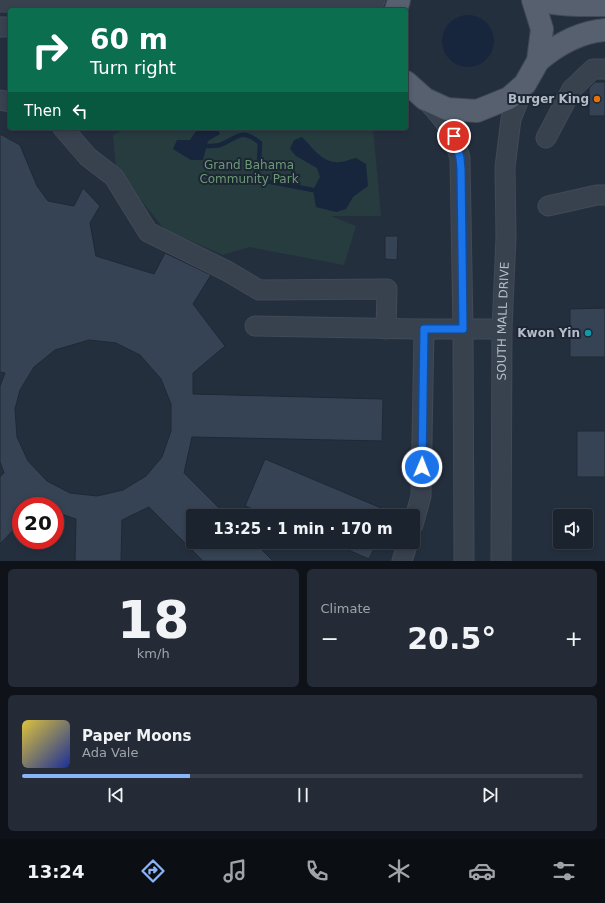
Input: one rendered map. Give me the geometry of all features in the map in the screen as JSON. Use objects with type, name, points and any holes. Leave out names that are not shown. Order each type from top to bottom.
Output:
[{"type":"main road","points":[[533,0],[542,29],[538,61]]},
{"type":"main road","points":[[539,0],[549,3],[568,5],[605,5]]},
{"type":"main road","points":[[408,84],[425,100],[447,109],[477,111],[509,98],[525,84],[538,61],[550,51],[578,35],[605,30]]},
{"type":"street","points":[[0,2],[44,4],[332,3],[375,0]]},
{"type":"street","points":[[546,138],[572,89],[593,69],[605,69]]},
{"type":"street","name":"SOUTH MALL DRIVE","points":[[502,561],[502,329],[506,237],[506,152],[511,119],[525,84]]},
{"type":"street","points":[[425,100],[442,116],[449,126],[454,136],[460,158],[463,329],[464,561]]},
{"type":"street","points":[[64,130],[88,157],[114,177],[148,232],[227,271],[260,290],[387,289],[386,329]]},
{"type":"street","points":[[548,206],[597,195],[605,195]]},
{"type":"street","points":[[255,326],[386,329],[502,329]]},
{"type":"street","points":[[417,509],[421,496],[424,329]]},
{"type":"street","points":[[402,561],[406,549]]},
{"type":"green space","name":"Grand Bahama Community Park","points":[[123,130],[373,130],[381,216],[331,216],[356,226],[344,265],[249,247],[223,255],[164,229],[116,169],[113,135]]},
{"type":"water","points":[[463,15],[473,15],[487,22],[494,36],[494,46],[487,60],[473,67],[463,67],[453,63],[446,56],[442,46],[442,36],[446,26],[453,19]]},
{"type":"water","points":[[197,130],[218,130],[220,134],[208,141],[203,160],[191,160],[173,149],[177,140],[190,140]]},
{"type":"water","points":[[302,137],[323,158],[334,162],[342,162],[356,158],[366,164],[368,186],[353,197],[346,209],[336,212],[316,207],[313,190],[320,177],[317,168],[296,156],[290,149],[294,140]]},
{"type":"building","name":"Burger King","points":[[595,82],[605,82],[605,116],[589,116],[589,88]]},
{"type":"building","points":[[0,134],[20,145],[37,186],[48,201],[74,206],[83,188],[100,206],[90,223],[96,256],[154,274],[165,253],[211,275],[193,304],[225,346],[193,373],[193,394],[383,399],[382,441],[192,437],[184,473],[220,509],[186,509],[186,544],[149,507],[122,520],[121,561],[75,561],[76,519],[64,515],[64,497],[12,497],[12,531],[0,544],[0,477],[4,473],[0,462],[0,386],[5,373],[0,372]],"holes":[[[89,340],[116,343],[140,355],[161,379],[171,404],[171,431],[162,457],[146,476],[123,490],[97,496],[70,493],[47,481],[28,461],[17,437],[15,409],[20,390],[34,367],[55,350]]]},
{"type":"building","points":[[385,236],[398,236],[397,260],[385,259]]},
{"type":"building","name":"Kwon Yin","points":[[605,308],[605,357],[570,357],[570,309]]},
{"type":"building","points":[[577,431],[605,431],[605,477],[577,477]]},
{"type":"building","points":[[265,459],[383,509],[252,509],[245,506]]},
{"type":"building","points":[[191,549],[261,549],[273,561],[203,561]]},
{"type":"building","points":[[346,549],[374,549],[369,559]]},
{"type":"waterway","points":[[207,146],[220,145],[240,135],[254,138],[260,143],[259,162],[255,179],[313,190]]},
{"type":"place","name":"Burger King","points":[[597,99]]},
{"type":"place","name":"Kwon Yin","points":[[588,333]]},
{"type":"route","points":[[422,467],[424,329],[463,329],[462,180],[460,158],[454,136]]}]
